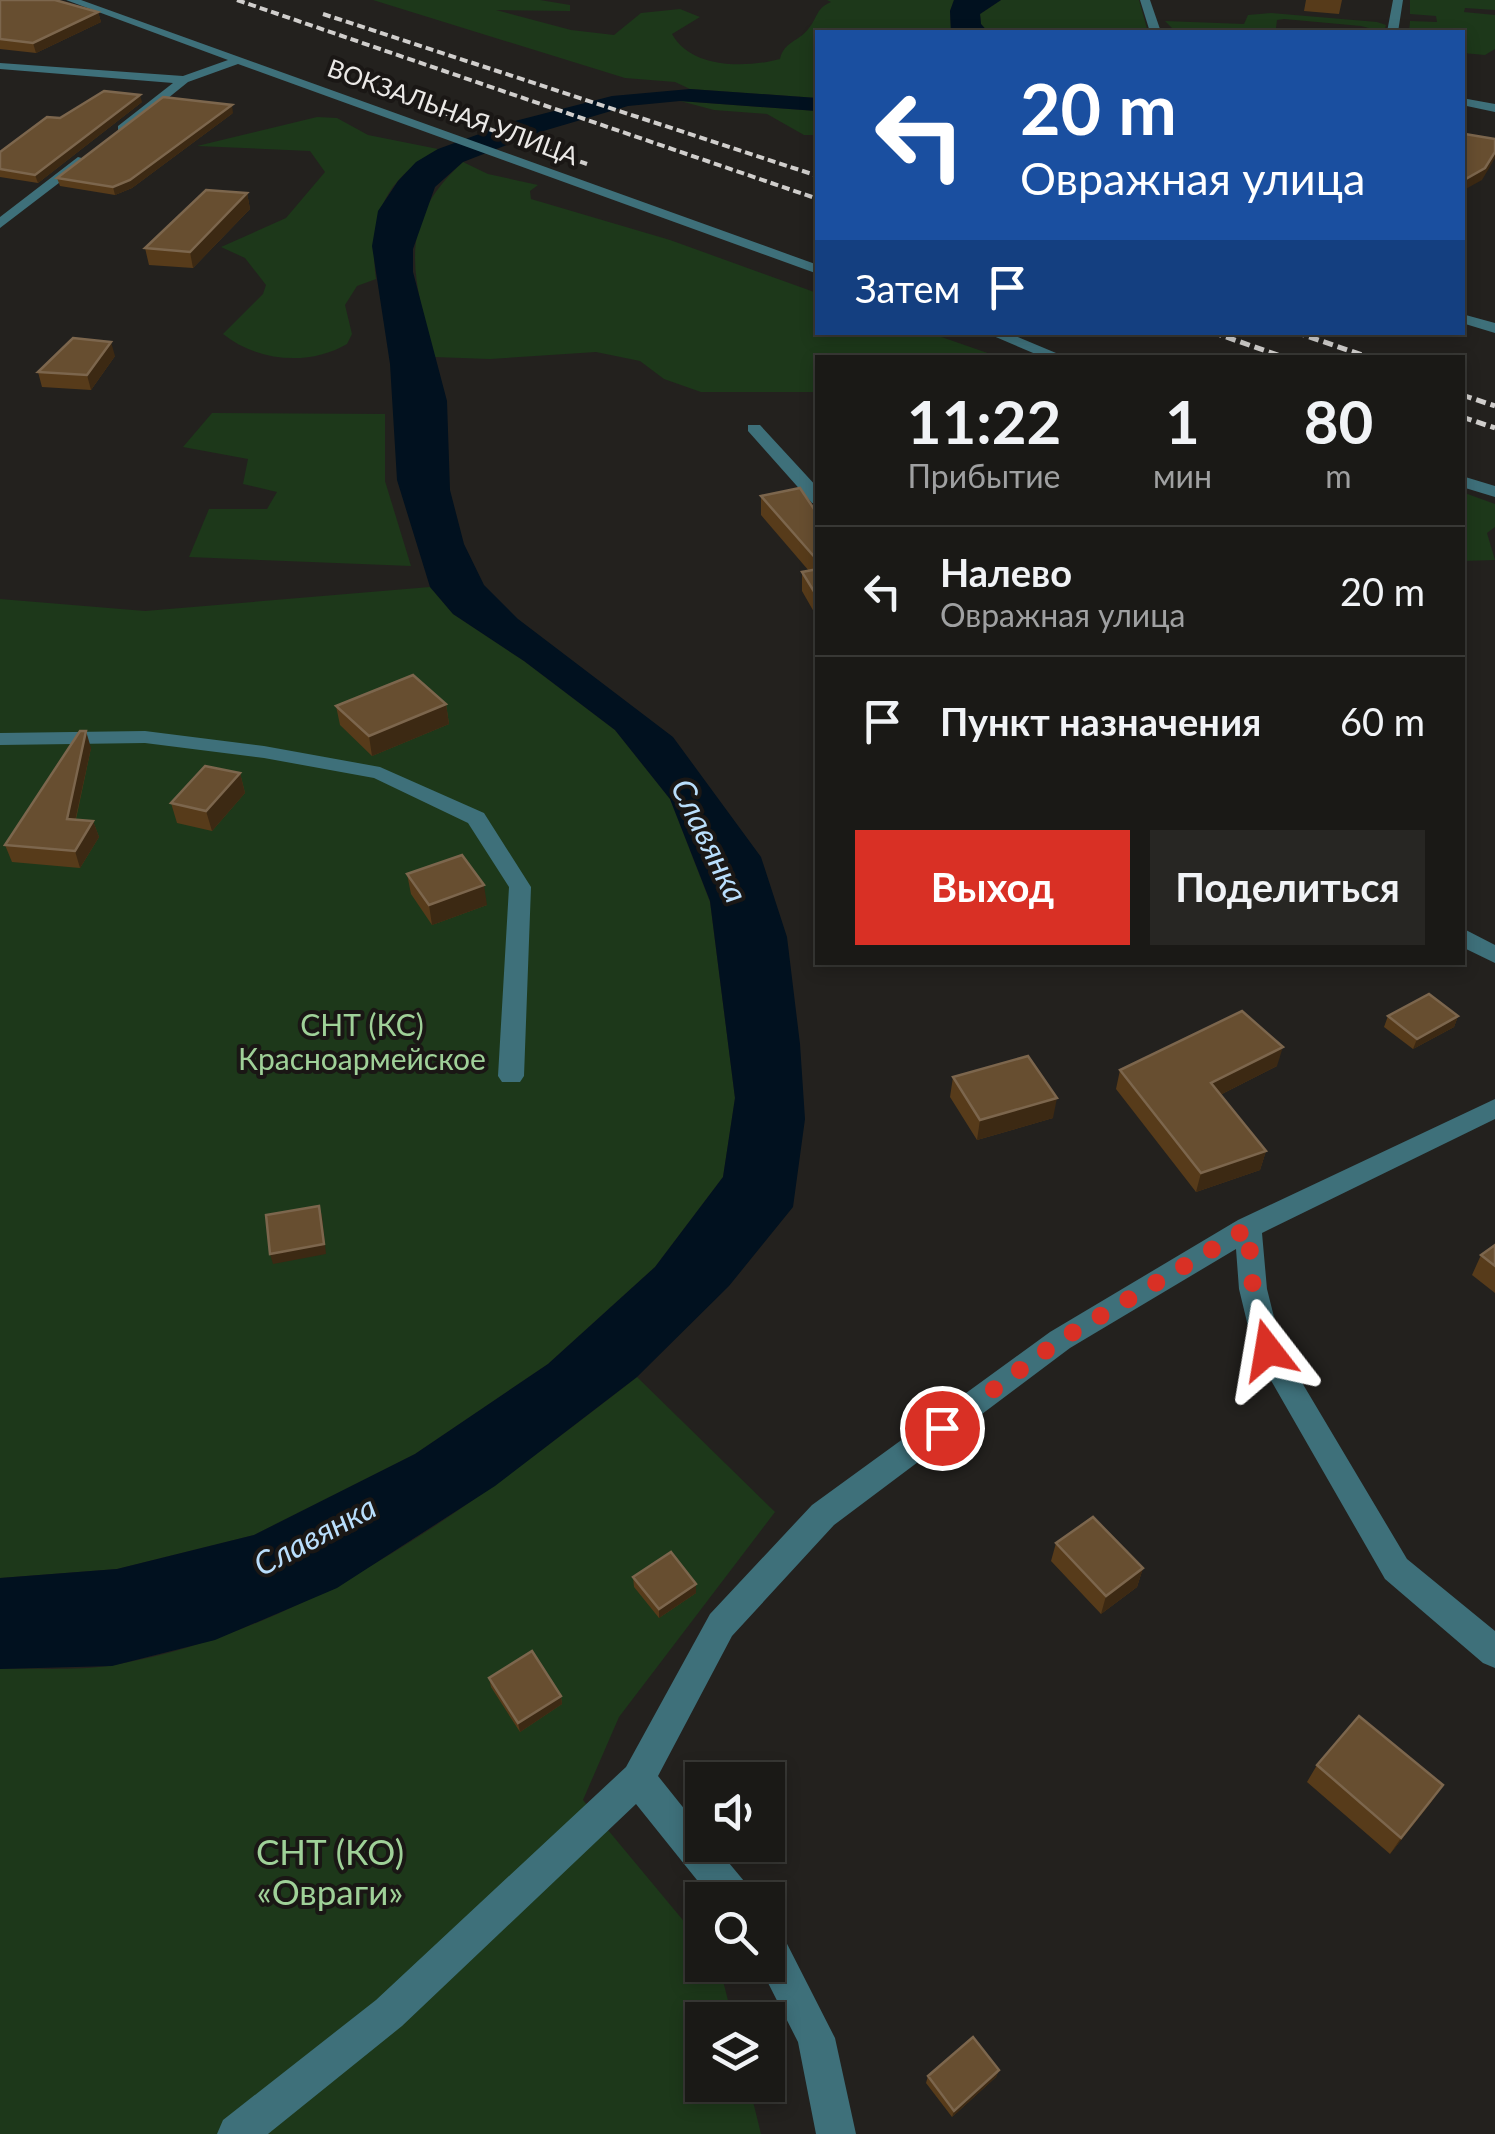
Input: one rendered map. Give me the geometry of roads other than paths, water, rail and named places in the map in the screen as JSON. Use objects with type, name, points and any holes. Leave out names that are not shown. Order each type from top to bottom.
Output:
[{"type":"street","name":"ВОКЗАЛЬНАЯ УЛИЦА","points":[[71,0],[815,269]]},
{"type":"street","points":[[1145,0],[1155,30]]},
{"type":"street","points":[[1393,30],[1398,0]]},
{"type":"street","points":[[108,140],[184,80],[238,61]]},
{"type":"street","points":[[0,66],[184,80]]},
{"type":"street","points":[[1465,103],[1495,108]]},
{"type":"street","points":[[0,224],[92,152]]},
{"type":"street","points":[[1465,319],[1495,328]]},
{"type":"street","points":[[999,335],[1053,355]]},
{"type":"street","points":[[754,428],[815,496]]},
{"type":"street","points":[[1465,482],[1495,492]]},
{"type":"street","points":[[0,739],[144,737],[264,752],[380,773],[476,818],[520,887],[511,1076]]},
{"type":"street","points":[[1465,938],[1495,955]]},
{"type":"street","points":[[236,2134],[390,2013],[638,1779],[721,1625],[823,1516],[1060,1340],[1248,1228],[1495,1108]]},
{"type":"street","points":[[1248,1228],[1253,1289],[1268,1350],[1396,1569],[1495,1652]]},
{"type":"street","points":[[638,1779],[721,1882]]},
{"type":"street","points":[[785,1978],[816,2038],[836,2134]]},
{"type":"water","points":[[954,0],[1001,0],[980,14],[986,30],[951,30]]},
{"type":"water","name":"Славянка","points":[[690,89],[815,98],[815,111],[680,101],[628,106],[540,132],[463,162],[435,187],[413,249],[413,272],[447,401],[450,490],[464,544],[484,585],[518,619],[673,737],[761,857],[787,937],[800,1044],[805,1119],[793,1207],[729,1286],[637,1377],[495,1486],[337,1588],[215,1640],[112,1666],[0,1669],[0,1578],[117,1569],[254,1535],[415,1454],[548,1364],[655,1267],[723,1177],[735,1098],[710,901],[670,799],[615,730],[524,661],[453,614],[430,587],[397,480],[390,364],[372,246],[378,211],[416,162],[438,149],[515,121],[612,96]]},
{"type":"railway","points":[[237,0],[815,198]]},
{"type":"railway","points":[[323,14],[815,175]]},
{"type":"railway","points":[[422,105],[587,164]]},
{"type":"railway","points":[[1221,335],[1277,355]]},
{"type":"railway","points":[[1304,335],[1362,355]]},
{"type":"railway","points":[[1465,396],[1495,406]]},
{"type":"railway","points":[[1465,418],[1495,428]]},
{"type":"park label","name":"СНТ (КС) Красноармейское","points":[[362,1043]]},
{"type":"park label","name":"СНТ (КО) «Овраги»","points":[[330,1873]]}]
